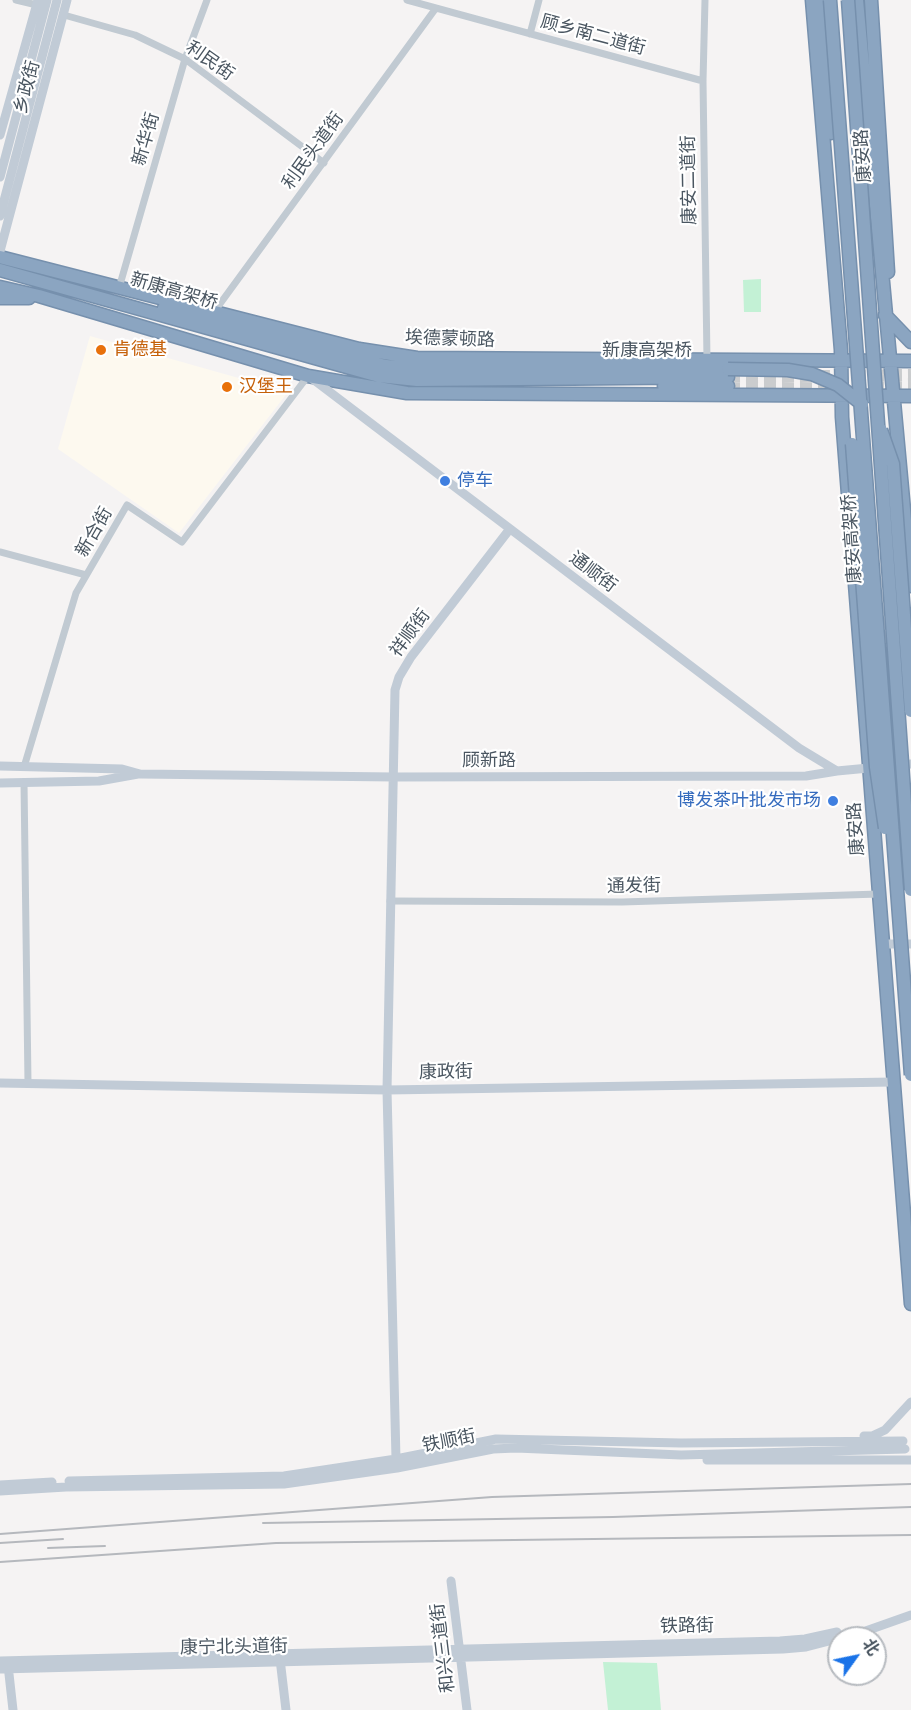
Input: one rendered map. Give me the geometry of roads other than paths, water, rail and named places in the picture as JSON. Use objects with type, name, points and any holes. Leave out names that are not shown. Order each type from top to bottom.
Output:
[{"type":"highway","points":[[812,0],[841,350]]},
{"type":"highway","points":[[822,0],[845,315],[841,350]]},
{"type":"highway","name":"康安高架桥","points":[[830,0],[911,1075]]},
{"type":"highway","name":"康安高架桥","points":[[848,0],[911,890]]},
{"type":"highway","name":"康安路","points":[[857,0],[888,360],[911,586]]},
{"type":"highway","name":"康安路","points":[[871,0],[888,278],[884,312]]},
{"type":"highway","name":"埃德蒙顿路","points":[[0,257],[118,291],[214,312],[359,349],[417,358],[911,361]]},
{"type":"highway","points":[[0,270],[118,291]]},
{"type":"highway","points":[[0,270],[379,376],[417,380],[728,382],[387,388]]},
{"type":"highway","points":[[0,287],[39,296],[308,376],[424,395],[911,396]]},
{"type":"highway","name":"新康高架桥","points":[[118,291],[317,351],[387,366],[420,369],[788,370],[812,374],[838,385],[857,399],[879,427],[893,464],[911,711]]},
{"type":"highway","points":[[0,298],[39,296]]},
{"type":"highway","points":[[884,312],[911,342]]},
{"type":"highway","name":"康安路","points":[[841,350],[842,398],[869,767],[911,1304]]},
{"type":"highway","points":[[842,398],[849,418],[852,444],[876,767],[887,843],[893,921],[905,988]]},
{"type":"main road","points":[[0,177],[47,0]]},
{"type":"main road","points":[[0,216],[57,0]]},
{"type":"main road","name":"乡政街","points":[[0,251],[67,0]]},
{"type":"main road","name":"乡政街","points":[[0,135],[38,3]]},
{"type":"main road","name":"通顺街","points":[[308,376],[799,748],[837,771]]},
{"type":"main road","name":"祥顺街","points":[[396,1459],[387,1090],[395,690],[399,677],[411,657],[509,530]]},
{"type":"main road","points":[[837,771],[911,764]]},
{"type":"main road","name":"顾新路","points":[[0,766],[122,769],[140,774]]},
{"type":"main road","name":"顾新路","points":[[0,783],[99,781],[140,774],[394,777],[806,776],[837,771]]},
{"type":"main road","points":[[883,944],[911,944]]},
{"type":"main road","name":"康政街","points":[[0,1083],[387,1090],[893,1082]]},
{"type":"main road","points":[[681,1443],[699,1438],[872,1436],[885,1430],[911,1402]]},
{"type":"main road","name":"铁顺街","points":[[0,1485],[284,1476],[396,1459],[496,1439],[904,1445],[681,1455],[493,1449],[397,1468],[284,1484],[66,1487],[0,1491]]},
{"type":"main road","points":[[681,1455],[702,1460],[911,1460]]},
{"type":"main road","name":"和兴三道街","points":[[451,1581],[467,1710]]},
{"type":"main road","name":"铁路街","points":[[460,1653],[805,1639],[847,1630],[911,1610]]},
{"type":"main road","name":"铁路街","points":[[460,1653],[783,1649],[806,1647],[860,1633],[911,1615]]},
{"type":"main road","name":"康宁北头道街","points":[[4,1665],[460,1653]]},
{"type":"main road","points":[[280,1658],[286,1710]]},
{"type":"main road","points":[[4,1665],[13,1710]]},
{"type":"street","points":[[16,0],[38,3]]},
{"type":"street","name":"新华街","points":[[118,291],[185,59],[207,0]]},
{"type":"street","name":"顾乡南二道街","points":[[406,0],[703,81]]},
{"type":"street","points":[[530,34],[539,0]]},
{"type":"street","name":"康安二道街","points":[[705,0],[703,81],[707,360]]},
{"type":"street","name":"利民头道街","points":[[214,312],[436,8]]},
{"type":"street","name":"利民街","points":[[63,15],[135,35],[185,59],[324,163]]},
{"type":"street","name":"新合街","points":[[24,766],[76,593],[127,505],[182,542],[308,376]]},
{"type":"street","points":[[0,552],[87,575]]},
{"type":"street","points":[[24,782],[28,1083]]},
{"type":"street","name":"通发街","points":[[390,901],[622,902],[879,894]]},
{"type":"tunnel","points":[[728,377],[911,375]]},
{"type":"tunnel","points":[[728,386],[911,384]]},
{"type":"railway","points":[[0,1534],[492,1497],[911,1484]]},
{"type":"railway","points":[[263,1523],[613,1517],[911,1507]]},
{"type":"railway","points":[[0,1562],[276,1543],[911,1535]]},
{"type":"railway","points":[[0,1543],[63,1539]]},
{"type":"railway","points":[[48,1548],[105,1546]]},
{"type":"place","name":"肯德基","points":[[101,350]]},
{"type":"place","name":"汉堡王","points":[[227,387]]},
{"type":"place","name":"停车","points":[[445,481]]},
{"type":"place","name":"博发茶叶批发市场","points":[[833,801]]}]
